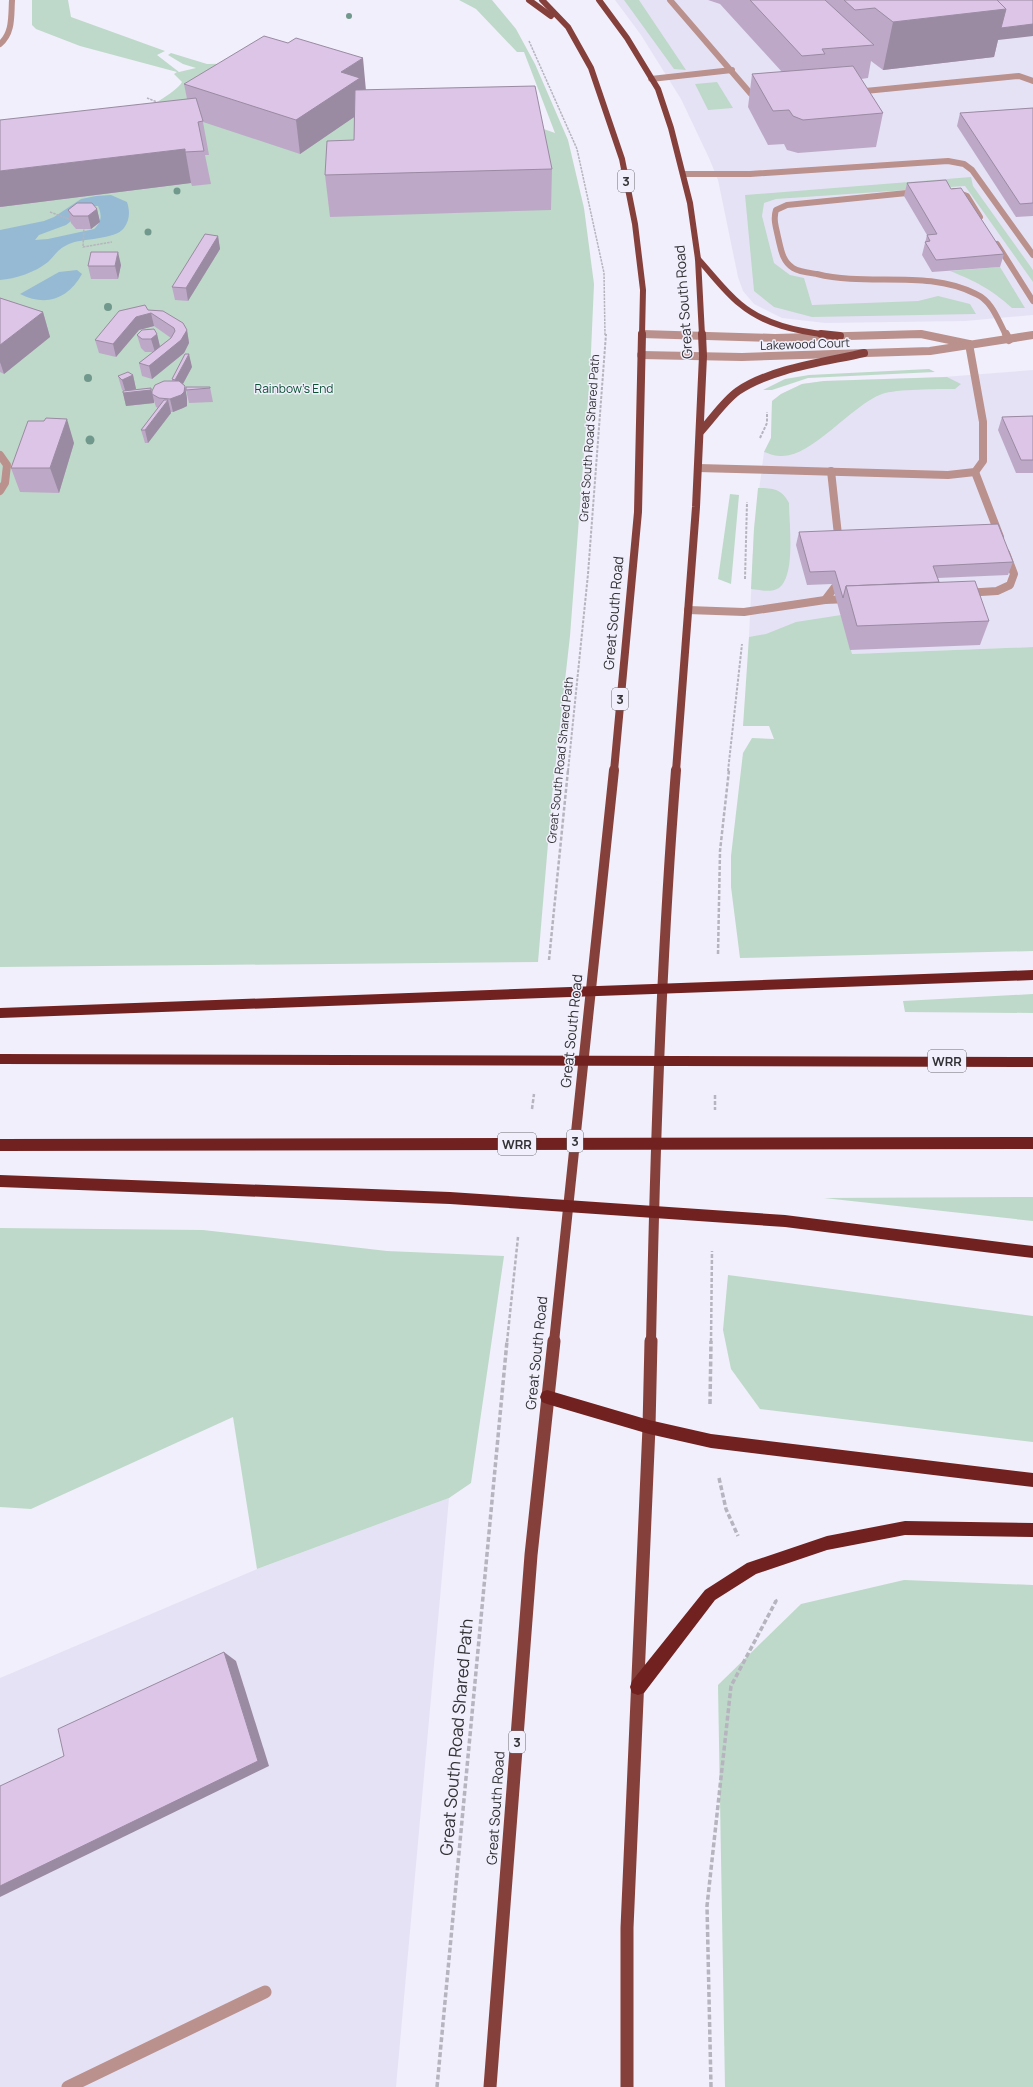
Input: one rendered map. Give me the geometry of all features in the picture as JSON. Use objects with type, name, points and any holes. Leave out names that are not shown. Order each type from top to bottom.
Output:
[{"type":"highway","points":[[0,1013],[1033,975]]},
{"type":"highway","name":"WRR","points":[[0,1059],[1033,1062]]},
{"type":"highway","name":"WRR","points":[[0,1145],[1033,1143]]},
{"type":"highway","points":[[0,1181],[466,1199],[785,1221],[1033,1252]]},
{"type":"highway","points":[[547,1397],[649,1427],[711,1441],[1033,1480]]},
{"type":"highway","points":[[638,1687],[710,1595],[752,1568],[827,1543],[905,1528],[1033,1530]]},
{"type":"main road","points":[[529,0],[568,27]]},
{"type":"main road","name":"Great South Road","points":[[490,2087],[530,1563],[603,886],[638,512],[642,282],[635,224],[622,159],[591,68],[568,27],[542,0]]},
{"type":"main road","name":"Great South Road","points":[[599,0],[627,38],[658,90],[671,128],[690,203],[698,259],[703,356],[701,432],[670,848],[655,1152],[649,1427],[627,1928],[627,2087]]},
{"type":"main road","points":[[698,259],[740,304],[760,318],[780,326],[840,336]]},
{"type":"main road","points":[[701,432],[738,391],[765,379],[792,370],[864,353]]},
{"type":"street","points":[[0,44],[8,37],[10,31],[12,0]]},
{"type":"street","points":[[670,0],[732,70],[751,94],[769,99]]},
{"type":"street","points":[[651,79],[732,70]]},
{"type":"street","points":[[849,92],[1019,76],[1033,81]]},
{"type":"street","points":[[682,174],[750,174],[948,161],[959,162],[972,170],[1033,255]]},
{"type":"street","points":[[950,191],[958,192],[967,196],[983,222]]},
{"type":"street","points":[[927,192],[787,205],[776,210],[774,217],[786,262],[794,269],[836,279],[928,281],[971,292],[982,298],[990,305],[1009,340]]},
{"type":"street","points":[[992,236],[1033,301]]},
{"type":"street","name":"Lakewood Court","points":[[642,334],[775,338],[921,334],[969,344]]},
{"type":"street","name":"Lakewood Court","points":[[641,355],[703,356],[930,351],[951,349],[969,344],[1031,338]]},
{"type":"street","points":[[698,468],[948,475],[974,472],[984,461],[983,422],[969,344]]},
{"type":"street","points":[[0,455],[7,465],[5,482],[0,491]]},
{"type":"street","points":[[831,472],[840,553]]},
{"type":"street","points":[[958,593],[997,591],[1010,585],[1014,574],[974,472]]},
{"type":"street","points":[[825,600],[843,575],[842,568]]},
{"type":"street","points":[[688,610],[744,612],[825,600],[857,598]]},
{"type":"street","points":[[68,2087],[265,1992]]},
{"type":"path","name":"Great South Road Shared Path","points":[[526,35],[536,53],[577,149],[604,273],[606,327],[588,574],[556,899]]},
{"type":"path","points":[[147,98],[157,102]]},
{"type":"path","points":[[50,212],[76,222]]},
{"type":"path","points":[[80,223],[84,225],[83,247],[112,242]]},
{"type":"path","name":"Great South Road Shared Path","points":[[437,2087],[502,1389]]},
{"type":"path","points":[[711,1441],[726,1509],[752,1568],[776,1601],[731,1686],[707,1906],[711,2087]]},
{"type":"shaded area","points":[[615,0],[1033,0],[1033,315],[965,321],[825,323],[782,318],[754,304],[743,291],[738,277],[718,180],[709,158],[681,99],[641,35]]},
{"type":"shaded area","points":[[1033,370],[1033,647],[748,658],[754,529],[764,452],[771,438],[772,401],[781,394],[802,384],[824,381],[943,377]]},
{"type":"shaded area","points":[[449,1498],[396,2087],[0,2087],[0,1678],[257,1569]]},
{"type":"green space","name":"Rainbow's End","points":[[32,0],[68,0],[71,17],[165,51],[157,55],[179,72],[196,68],[183,64],[168,55],[171,53],[207,64],[313,62],[343,84],[415,106],[535,126],[555,133],[524,52],[517,52],[476,9],[459,0],[492,0],[516,29],[535,64],[568,140],[584,208],[594,284],[590,374],[570,636],[552,796],[538,962],[0,967],[0,150],[96,130],[116,123],[160,100],[178,87],[182,82],[174,74],[177,72],[80,46],[36,29],[32,25]]},
{"type":"green space","points":[[624,0],[639,0],[686,70],[674,69]]},
{"type":"green space","points":[[717,82],[733,108],[708,110],[695,84]]},
{"type":"green space","points":[[971,177],[973,186],[1033,270],[1033,282],[965,186],[776,199],[764,203],[762,216],[774,263],[790,275],[804,278],[812,305],[918,301],[938,296],[970,304],[976,314],[812,317],[774,307],[754,291],[745,195]]},
{"type":"green space","points":[[1000,267],[1025,308],[1012,308],[982,286],[950,271]]},
{"type":"green space","points":[[929,369],[935,372],[808,378],[772,390],[763,390],[785,379],[809,375]]},
{"type":"green space","points":[[947,377],[961,384],[955,389],[907,390],[882,394],[857,409],[817,441],[804,449],[791,455],[779,456],[764,452],[771,438],[772,401],[781,394],[802,384],[824,381]]},
{"type":"green space","points":[[758,488],[776,490],[786,498],[789,503],[790,561],[784,582],[776,590],[765,591],[751,589]]},
{"type":"green space","points":[[730,494],[739,495],[731,584],[718,579]]},
{"type":"green space","points":[[841,615],[852,654],[1033,647],[1033,951],[740,958],[731,887],[731,856],[743,753],[752,738],[774,739],[769,726],[743,726],[749,637],[766,634],[796,622]]},
{"type":"green space","points":[[1033,994],[1033,1013],[905,1012],[903,1001]]},
{"type":"green space","points":[[1033,1197],[1033,1221],[824,1198]]},
{"type":"green space","points":[[0,1228],[203,1230],[387,1251],[504,1256],[471,1483],[449,1498],[257,1569],[233,1417],[31,1509],[0,1507]]},
{"type":"green space","points":[[728,1275],[1033,1316],[1033,1442],[760,1409],[731,1369],[723,1330]]},
{"type":"green space","points":[[904,1580],[1033,1585],[1033,2087],[725,2087],[718,1685],[801,1604]]},
{"type":"water","points":[[111,195],[127,202],[129,209],[128,219],[126,225],[120,232],[106,237],[69,244],[38,269],[19,277],[0,280],[0,230],[44,221],[54,217],[81,199]],"holes":[[[91,206],[98,206],[100,212],[99,224],[94,229],[48,239],[35,240],[39,235],[66,225]]]},
{"type":"water","points":[[77,270],[82,274],[76,283],[70,290],[56,298],[39,300],[20,294],[59,272]]},
{"type":"building","points":[[750,0],[825,0],[874,45],[822,49],[825,54],[802,56]]},
{"type":"building","points":[[844,0],[997,0],[1006,9],[893,22],[875,8],[855,10]]},
{"type":"building","points":[[997,0],[1033,0],[1033,24],[1001,28],[1006,9]]},
{"type":"building","points":[[264,36],[288,43],[296,38],[363,58],[341,72],[360,78],[296,120],[184,84]]},
{"type":"building","points":[[853,66],[883,113],[803,120],[793,116],[789,110],[773,111],[752,74]]},
{"type":"building","points":[[535,86],[552,169],[325,175],[327,141],[354,140],[355,90]]},
{"type":"building","points":[[196,98],[203,121],[198,122],[204,151],[185,152],[185,149],[0,171],[0,120]]},
{"type":"building","points":[[1033,108],[1033,203],[1020,204],[960,113]]},
{"type":"building","points":[[946,180],[951,189],[961,188],[1004,254],[936,260],[925,242],[930,241],[927,235],[937,234],[907,183]]},
{"type":"building","points":[[77,203],[92,203],[97,209],[88,216],[73,216],[68,210]]},
{"type":"building","points":[[205,234],[218,236],[186,288],[172,287]]},
{"type":"building","points":[[91,252],[118,252],[115,266],[88,266]]},
{"type":"building","points":[[0,298],[43,312],[0,345]]},
{"type":"building","points":[[145,305],[148,310],[163,311],[183,323],[187,330],[181,340],[149,366],[139,363],[171,338],[175,331],[174,328],[151,313],[136,317],[113,344],[95,340],[119,311]]},
{"type":"building","points":[[154,329],[157,334],[151,339],[142,339],[137,335],[142,330]]},
{"type":"building","points":[[185,354],[189,354],[175,380],[172,379]]},
{"type":"building","points":[[128,372],[133,375],[122,380],[118,376]]},
{"type":"building","points":[[164,381],[179,381],[185,386],[184,392],[181,395],[170,399],[159,398],[152,394],[155,385]]},
{"type":"building","points":[[186,387],[210,387],[210,388],[186,390]]},
{"type":"building","points":[[151,388],[151,390],[123,393],[123,391]]},
{"type":"building","points":[[164,400],[168,400],[145,430],[141,430]]},
{"type":"building","points":[[1033,416],[1033,460],[1021,460],[1002,417]]},
{"type":"building","points":[[46,418],[67,419],[50,468],[11,468],[28,421],[44,421]]},
{"type":"building","points":[[998,524],[1013,562],[933,566],[939,582],[846,586],[843,598],[835,571],[810,572],[799,532]]},
{"type":"building","points":[[975,581],[989,621],[857,626],[846,586]]},
{"type":"building","points":[[224,1652],[258,1761],[0,1886],[0,1786],[64,1756],[58,1729]]}]
